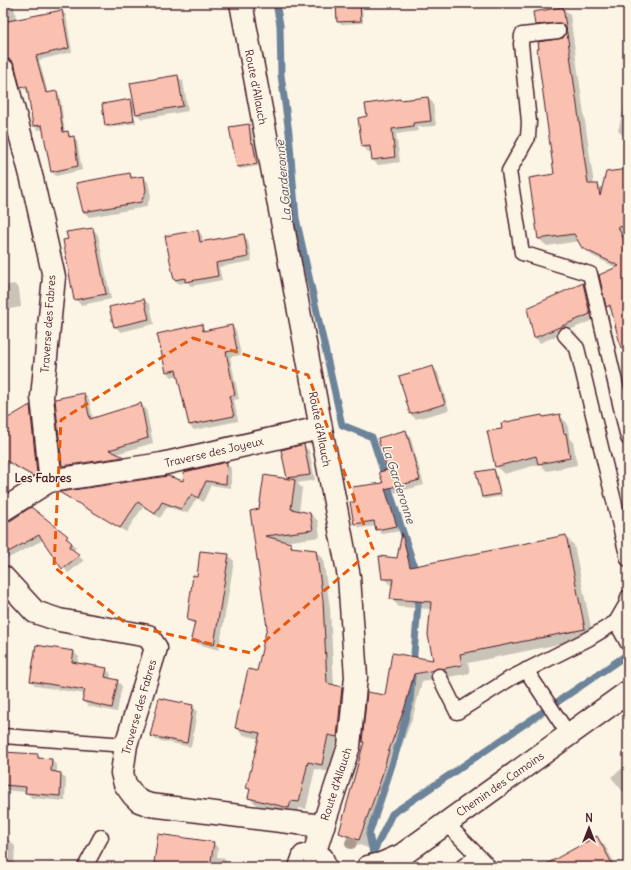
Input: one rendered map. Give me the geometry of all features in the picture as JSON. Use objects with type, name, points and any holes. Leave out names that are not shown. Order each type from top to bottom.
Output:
[{"type":"street","name":"Route d'Allauch","points":[[240,3],[349,577],[356,677],[349,746],[322,826],[313,863]]},
{"type":"street","name":"Traverse des Fabres","points":[[3,70],[32,179],[54,276],[42,397],[50,474],[49,481]]},
{"type":"street","name":"Traverse des Joyeux","points":[[49,481],[107,471],[162,464],[320,428]]},
{"type":"street","points":[[3,510],[49,481]]},
{"type":"street","name":"Traverse des Fabres","points":[[3,577],[35,612],[59,620],[148,636],[156,648],[126,745],[122,772],[125,784],[138,801],[150,805],[322,826]]},
{"type":"street","name":"Chemin des Camoins","points":[[375,866],[402,855],[563,727],[625,700]]},
{"type":"lane","points":[[558,31],[522,36],[520,44],[529,122],[528,137],[509,171],[522,253],[590,274],[628,438]]},
{"type":"lane","points":[[566,335],[577,348],[628,559]]},
{"type":"lane","points":[[439,676],[457,712],[526,670],[588,639],[616,622],[627,603],[628,597]]},
{"type":"lane","points":[[616,622],[627,642]]},
{"type":"lane","points":[[526,670],[563,727]]},
{"type":"lane","points":[[3,736],[126,745]]},
{"type":"lane","points":[[445,822],[489,867]]},
{"type":"lane","points":[[85,867],[101,837]]},
{"type":"lane","points":[[462,867],[478,856]]},
{"type":"highlighted area","points":[[193,338],[308,375],[373,549],[251,653],[128,625],[54,567],[61,420]]},
{"type":"building","points":[[336,3],[360,3],[361,21],[337,22]]},
{"type":"building","points":[[563,7],[588,184],[598,184],[600,196],[606,172],[628,169],[628,226],[618,227],[628,249],[628,347],[621,348],[610,305],[606,307],[599,275],[619,266],[582,248],[574,234],[538,239],[529,178],[554,174],[537,49],[539,49],[538,42],[563,38],[566,30],[561,23],[535,25],[533,12]]},
{"type":"building","points":[[62,10],[69,48],[36,56],[46,93],[57,91],[63,132],[68,131],[69,137],[74,136],[78,166],[51,172],[42,125],[33,126],[27,86],[20,87],[15,66],[12,61],[6,58],[3,45],[3,22]]},
{"type":"building","points":[[178,75],[183,106],[136,114],[130,83]]},
{"type":"building","points":[[428,97],[431,121],[413,123],[413,126],[392,129],[395,157],[372,160],[370,146],[362,147],[358,118],[367,116],[365,104]]},
{"type":"building","points":[[131,99],[134,121],[105,126],[102,104]]},
{"type":"building","points":[[249,124],[251,143],[253,143],[257,164],[237,167],[229,127]]},
{"type":"building","points":[[130,173],[131,178],[144,176],[146,191],[141,202],[83,212],[76,183]]},
{"type":"building","points":[[93,228],[106,294],[74,300],[63,240],[68,239],[66,232]]},
{"type":"building","points":[[198,230],[200,242],[244,234],[248,257],[216,263],[218,276],[185,282],[185,278],[174,280],[165,236]]},
{"type":"building","points":[[583,283],[590,314],[534,338],[527,308]]},
{"type":"building","points":[[144,299],[149,319],[114,327],[109,307]]},
{"type":"building","points":[[202,324],[203,331],[232,325],[237,350],[226,352],[235,395],[229,396],[234,416],[189,425],[176,370],[166,372],[157,334]]},
{"type":"building","points":[[433,366],[445,404],[410,414],[399,376]]},
{"type":"building","points":[[84,393],[90,419],[141,403],[148,438],[109,450],[124,457],[62,466],[55,399]]},
{"type":"building","points":[[30,405],[37,474],[33,476],[3,459],[3,421]]},
{"type":"building","points":[[560,414],[564,434],[566,433],[570,458],[538,464],[536,456],[495,467],[487,431],[502,429],[501,423],[542,415],[543,417]]},
{"type":"building","points":[[406,430],[420,480],[385,489],[397,526],[376,530],[374,521],[354,524],[350,502],[355,502],[352,487],[383,483],[379,472],[387,470],[378,438]]},
{"type":"building","points":[[304,444],[310,475],[287,478],[281,450]]},
{"type":"building","points":[[227,462],[226,484],[206,481],[198,498],[192,494],[181,509],[162,502],[155,514],[138,502],[120,528],[59,492],[168,476],[183,481],[184,472]]},
{"type":"building","points":[[494,469],[500,494],[482,497],[476,472]]},
{"type":"building","points":[[264,475],[295,480],[291,509],[310,513],[313,530],[265,536],[291,543],[291,547],[316,550],[323,600],[327,683],[342,687],[337,737],[328,735],[322,765],[308,762],[299,802],[291,801],[289,808],[248,798],[250,789],[246,788],[260,733],[235,728],[248,669],[257,671],[267,627],[250,511],[259,509]]},
{"type":"building","points":[[31,507],[68,536],[66,538],[72,543],[69,547],[80,555],[62,569],[39,535],[3,555],[3,522],[10,521]]},
{"type":"building","points":[[402,533],[410,567],[566,535],[585,629],[460,654],[462,665],[414,674],[405,707],[359,840],[339,833],[364,742],[362,742],[367,692],[385,695],[392,653],[433,660],[428,635],[431,602],[390,599],[393,579],[382,579],[379,556],[397,558]]},
{"type":"building","points":[[200,551],[229,554],[214,645],[191,639],[195,622],[187,620],[193,575],[197,576]]},
{"type":"building","points":[[36,645],[74,651],[72,662],[107,668],[105,677],[118,680],[112,708],[82,701],[85,690],[30,681]]},
{"type":"building","points":[[159,698],[193,705],[187,743],[150,736]]},
{"type":"building","points":[[3,752],[38,754],[38,758],[52,759],[51,771],[61,773],[60,796],[25,793],[26,787],[3,785]]},
{"type":"building","points":[[158,834],[214,842],[210,867],[174,867],[154,863]]},
{"type":"building","points":[[597,836],[614,867],[541,867]]},
{"type":"waterway","name":"La Garderonne","points":[[276,3],[280,25],[281,75],[289,133],[296,218],[342,425],[372,437],[417,575]]},
{"type":"waterway","name":"La Garderonne","points":[[413,666],[419,593]]},
{"type":"waterway","points":[[373,853],[392,814],[628,654]]},
{"type":"waterway","name":"La Garderonne","points":[[368,862],[373,853],[369,834],[394,759],[410,701],[412,676]]},
{"type":"district","name":"Les Fabres","points":[[43,477]]}]
